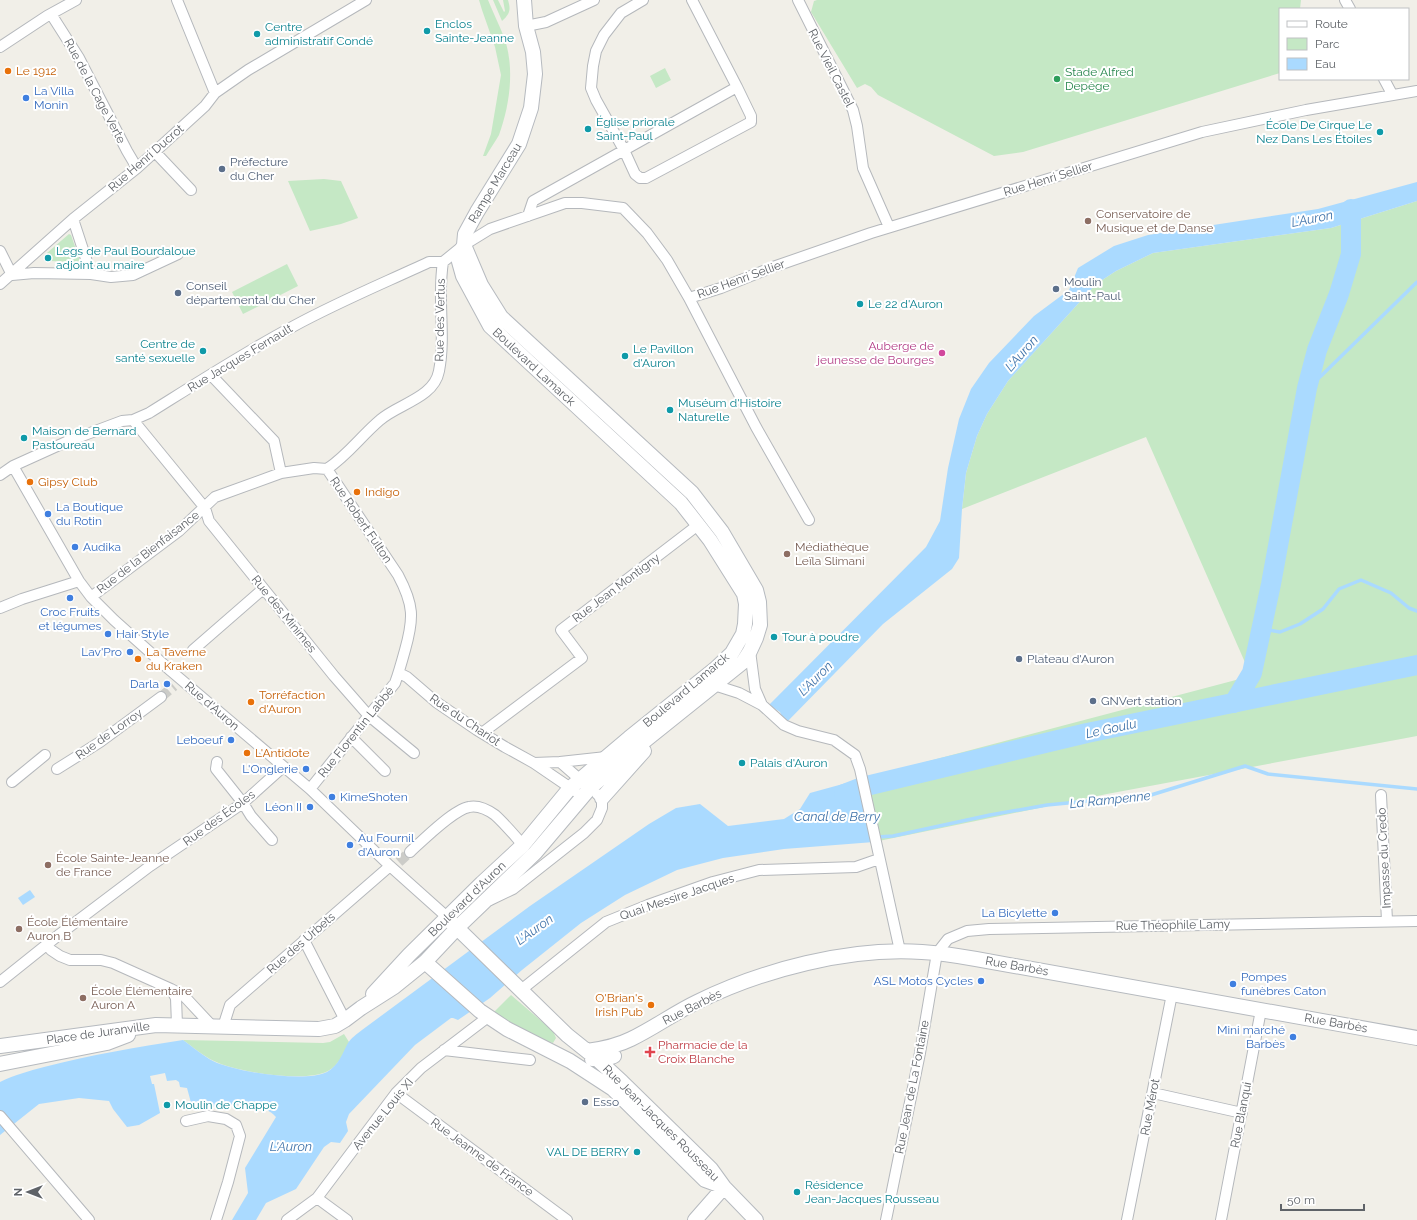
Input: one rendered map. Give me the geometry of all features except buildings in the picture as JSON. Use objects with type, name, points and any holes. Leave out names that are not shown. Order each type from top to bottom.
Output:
[{"type":"main road","name":"Rampe Marceau","points":[[464,245],[465,234],[476,212],[519,144],[531,108],[536,74],[533,52],[526,26],[514,0]]},
{"type":"main road","name":"Rampe Marceau","points":[[524,0],[526,26]]},
{"type":"main road","name":"Boulevard Lamarck","points":[[464,245],[458,258],[460,267],[470,291],[490,326],[681,503],[710,540],[744,594],[746,613],[743,634],[732,653],[715,669],[606,757],[581,788]]},
{"type":"main road","name":"Boulevard Lamarck","points":[[464,245],[481,285],[501,317],[692,493],[722,532],[756,590],[759,602],[760,626],[750,651],[743,662],[672,719],[581,788]]},
{"type":"main road","name":"Boulevard Lamarck","points":[[602,798],[672,719]]},
{"type":"main road","name":"Boulevard d'Auron","points":[[361,1008],[409,955],[581,788]]},
{"type":"main road","name":"Boulevard d'Auron","points":[[156,1025],[319,1029],[335,1026],[394,987],[425,962],[457,928],[535,854],[581,788]]},
{"type":"main road","name":"Rue Jean-Jacques Rousseau","points":[[443,922],[457,928],[567,1035],[604,1058],[711,1170],[724,1187],[756,1220]]},
{"type":"main road","points":[[425,962],[443,922]]},
{"type":"main road","name":"Rue Barbès","points":[[604,1058],[630,1040],[697,1002],[739,984],[797,965],[843,956],[900,952],[937,953],[976,959],[1417,1038]]},
{"type":"main road","name":"Rue Jean-Jacques Rousseau","points":[[425,962],[484,1014],[508,1029],[570,1061],[614,1089],[705,1180],[724,1187]]},
{"type":"main road","name":"Place de Juranville","points":[[0,1046],[156,1025]]},
{"type":"main road","name":"Place de Juranville","points":[[0,1064],[107,1043],[156,1025]]},
{"type":"main road","points":[[552,1052],[562,1044],[567,1035]]},
{"type":"main road","name":"Rue Jean-Jacques Rousseau","points":[[552,1052],[581,1058],[604,1058]]},
{"type":"main road","points":[[600,1081],[604,1058]]},
{"type":"main road","points":[[695,1220],[724,1187]]},
{"type":"street","points":[[0,47],[51,14],[76,0]]},
{"type":"street","points":[[177,0],[215,93]]},
{"type":"street","name":"Rue Henri Ducrot","points":[[0,284],[12,275],[73,219],[137,168],[205,106],[215,93],[248,70],[366,0]]},
{"type":"street","points":[[526,26],[546,22],[594,0]]},
{"type":"street","points":[[644,0],[622,13],[604,35],[596,51],[591,88],[635,174],[640,178],[646,178],[751,122],[751,116],[738,87],[692,0]]},
{"type":"street","name":"Rue Vieil Castel","points":[[798,0],[853,110],[857,126],[863,168],[889,227]]},
{"type":"street","name":"Rue de la Cage Verte","points":[[51,14],[79,58],[137,168]]},
{"type":"street","points":[[1385,80],[1392,94]]},
{"type":"street","points":[[528,216],[533,201],[738,87]]},
{"type":"street","name":"Rue Henri Sellier","points":[[689,298],[721,288],[773,267],[889,227],[1202,132],[1306,110],[1392,94],[1417,91]]},
{"type":"street","points":[[155,152],[191,190]]},
{"type":"street","points":[[443,262],[464,245],[490,229],[565,203],[582,203],[623,208],[647,233],[665,257],[689,298],[756,427],[809,520]]},
{"type":"street","points":[[73,219],[91,274]]},
{"type":"street","points":[[0,251],[12,275],[34,273],[91,274],[111,277],[133,274],[178,254]]},
{"type":"street","name":"Rue Jacques Fernault","points":[[0,475],[13,466],[66,442],[122,421],[133,420],[148,413],[260,344],[330,307],[429,262],[443,262]]},
{"type":"street","name":"Rue des Vertus","points":[[327,470],[340,460],[380,419],[428,390],[436,379],[442,342],[440,279],[443,262]]},
{"type":"street","points":[[211,375],[274,441],[281,473]]},
{"type":"street","name":"Rue des Minimes","points":[[133,420],[205,508],[209,521],[334,676],[369,716],[414,753]]},
{"type":"street","name":"Rue d'Auron","points":[[13,466],[79,581],[91,597],[178,683],[310,789],[394,866],[443,922]]},
{"type":"street","name":"Rue Robert Fulton","points":[[205,508],[215,497],[281,473],[314,468],[327,470],[398,575],[406,591],[411,609],[412,628],[399,672]]},
{"type":"street","name":"Rue de la Bienfaisance","points":[[91,597],[167,540],[205,508]]},
{"type":"street","name":"Rue Jean Montigny","points":[[482,733],[582,658],[561,630],[698,525]]},
{"type":"street","points":[[0,608],[22,599],[79,581]]},
{"type":"street","points":[[193,650],[263,589]]},
{"type":"street","points":[[750,651],[755,688],[764,707]]},
{"type":"street","name":"Rue Florentin Labbé","points":[[310,789],[395,683],[399,672]]},
{"type":"street","name":"Rue du Chariot","points":[[399,672],[436,702],[504,747],[602,798]]},
{"type":"street","points":[[714,686],[739,693],[764,707],[784,725],[798,731],[834,740],[855,755],[860,769],[900,952]]},
{"type":"street","name":"Rue de Lorroy","points":[[57,769],[100,742],[161,697]]},
{"type":"street","points":[[351,737],[385,771]]},
{"type":"street","points":[[12,782],[44,755]]},
{"type":"street","points":[[534,763],[606,757]]},
{"type":"street","points":[[217,762],[216,769],[243,803],[251,816],[272,840]]},
{"type":"street","name":"Rue du Chariot","points":[[560,762],[581,788]]},
{"type":"street","name":"Rue des Écoles","points":[[0,982],[46,944],[144,871],[243,803],[283,768]]},
{"type":"street","name":"Impasse du Credo","points":[[1381,795],[1387,921]]},
{"type":"street","name":"Boulevard d'Auron","points":[[485,903],[513,889],[584,833],[597,820],[602,808],[602,798]]},
{"type":"street","points":[[410,852],[446,820],[467,807],[472,806],[485,810],[494,815],[523,845]]},
{"type":"street","name":"Quai Messire Jacques","points":[[518,987],[606,922],[648,905],[713,882],[759,870],[856,867],[879,859]]},
{"type":"street","name":"Rue des Urbets","points":[[218,1027],[230,1005],[304,940],[394,866]]},
{"type":"street","name":"Rue Théophile Lamy","points":[[937,953],[948,939],[967,931],[989,929],[1417,921]]},
{"type":"street","points":[[304,940],[345,1020]]},
{"type":"street","points":[[46,944],[51,950],[70,960],[100,960],[114,963],[171,989],[184,996],[218,1027]]},
{"type":"street","name":"Rue Jean de La Fontaine","points":[[886,1220],[920,1053],[937,953]]},
{"type":"street","points":[[171,989],[176,998],[177,1025]]},
{"type":"street","name":"Rue Mérot","points":[[1127,1220],[1172,994]]},
{"type":"street","name":"Rue Blanqui","points":[[1221,1220],[1261,1010]]},
{"type":"street","name":"Avenue Louis XI","points":[[287,1220],[317,1198],[396,1093],[421,1068],[444,1050],[484,1014]]},
{"type":"street","points":[[444,1050],[530,1060]]},
{"type":"street","name":"Rue Jeanne de France","points":[[396,1093],[567,1220]]},
{"type":"street","points":[[1153,1093],[1242,1113]]},
{"type":"street","points":[[0,1116],[88,1220]]},
{"type":"street","points":[[186,1121],[208,1116],[226,1119],[236,1125],[240,1136],[216,1220]]},
{"type":"street","points":[[317,1198],[347,1220]]},
{"type":"green space","points":[[479,0],[488,0],[502,32],[507,49],[510,73],[510,86],[503,123],[499,135],[486,156],[483,156],[491,134],[501,75],[495,47]]},
{"type":"green space","points":[[493,0],[498,0],[504,12],[503,0],[508,0],[509,12],[502,21]]},
{"type":"green space","name":"Stade Alfred Depège","points":[[1301,0],[1300,8],[1279,8],[1279,73],[1023,152],[994,156],[878,95],[871,87],[865,84],[857,88],[811,12],[814,1]]},
{"type":"green space","points":[[665,68],[671,80],[656,88],[650,76]]},
{"type":"green space","points":[[324,179],[341,181],[358,218],[341,224],[310,231],[288,181]]},
{"type":"green space","points":[[1417,201],[1417,736],[1107,794],[874,842],[861,779],[1251,676],[1146,437],[962,509],[966,473],[977,436],[987,414],[1008,381],[1096,284],[1116,271],[1153,253],[1331,228]]},
{"type":"green space","points":[[69,234],[71,235],[80,261],[50,261],[47,253]]},
{"type":"green space","points":[[287,264],[298,286],[243,314],[232,292]]},
{"type":"green space","points":[[511,995],[553,1031],[556,1038],[553,1043],[546,1041],[493,1013]]},
{"type":"green space","points":[[344,1034],[349,1042],[341,1058],[335,1065],[328,1071],[304,1076],[271,1075],[224,1065],[206,1057],[183,1040],[323,1043],[330,1042]]},
{"type":"water","name":"L'Auron","points":[[1417,182],[1417,201],[1331,228],[1153,253],[1116,271],[1096,284],[1008,381],[987,414],[977,436],[966,473],[959,558],[952,569],[883,624],[785,724],[780,712],[769,705],[926,547],[940,521],[948,468],[959,419],[971,389],[989,363],[1034,316],[1069,290],[1078,268],[1114,246],[1148,235],[1318,209]]},
{"type":"water","points":[[861,779],[874,842],[784,849],[723,858],[677,870],[625,895],[581,923],[522,970],[490,998],[458,1020],[451,1018],[415,1045],[349,1114],[346,1122],[348,1131],[340,1143],[331,1142],[324,1147],[296,1189],[266,1203],[256,1220],[232,1220],[248,1193],[245,1168],[276,1117],[259,1107],[237,1104],[193,1110],[187,1088],[180,1087],[179,1082],[176,1080],[167,1081],[165,1073],[150,1076],[152,1084],[154,1084],[160,1113],[139,1125],[127,1127],[113,1109],[109,1101],[79,1098],[39,1104],[0,1135],[0,1082],[16,1075],[44,1067],[148,1045],[183,1040],[213,1061],[237,1069],[270,1075],[303,1076],[317,1075],[327,1072],[337,1063],[349,1041],[354,1036],[530,906],[649,824],[676,808],[700,804],[728,826],[784,819],[800,809],[810,793]]},
{"type":"water","points":[[30,890],[35,897],[23,905],[18,898]]},
{"type":"waterway","points":[[1234,703],[1252,673],[1271,584],[1307,388],[1317,350],[1339,294],[1351,254],[1351,209]]},
{"type":"waterway","points":[[1307,388],[1417,282]]},
{"type":"waterway","points":[[1262,629],[1280,632],[1300,624],[1323,609],[1339,589],[1361,580],[1391,593],[1409,608],[1417,611]]},
{"type":"waterway","name":"Le Goulu","points":[[844,794],[862,787],[1087,733],[1417,665]]},
{"type":"waterway","name":"La Rampenne","points":[[877,837],[893,836],[990,815],[1047,805],[1151,795],[1245,766],[1268,774],[1417,789]]},
{"type":"tunnel","points":[[161,697],[174,686]]},
{"type":"tunnel","points":[[399,862],[410,852]]},
{"type":"place","name":"Enclos Sainte-Jeanne","points":[[427,31]]},
{"type":"place","name":"Centre administratif Condé","points":[[257,34]]},
{"type":"place","name":"Le 1912","points":[[8,71]]},
{"type":"place","name":"Stade Alfred Depège","points":[[1057,79]]},
{"type":"place","name":"La Villa Monin","points":[[26,98]]},
{"type":"place","name":"Église priorale Saint-Paul","points":[[588,129]]},
{"type":"place","name":"École De Cirque Le Nez Dans Les Étoiles","points":[[1380,132]]},
{"type":"place","name":"Préfecture du Cher","points":[[222,169]]},
{"type":"place","name":"Conservatoire de Musique et de Danse","points":[[1088,221]]},
{"type":"place","name":"Legs de Paul Bourdaloue adjoint au maire","points":[[48,258]]},
{"type":"place","name":"Moulin Saint-Paul","points":[[1056,289]]},
{"type":"place","name":"Conseil départemental du Cher","points":[[178,293]]},
{"type":"place","name":"Le 22 d'Auron","points":[[860,304]]},
{"type":"place","name":"Centre de santé sexuelle","points":[[203,351]]},
{"type":"place","name":"Auberge de jeunesse de Bourges","points":[[942,353]]},
{"type":"place","name":"Le Pavillon d'Auron","points":[[625,356]]},
{"type":"place","name":"Muséum d'Histoire Naturelle","points":[[670,410]]},
{"type":"place","name":"Maison de Bernard Pastoureau","points":[[24,438]]},
{"type":"place","name":"Gipsy Club","points":[[30,482]]},
{"type":"place","name":"Indigo","points":[[357,492]]},
{"type":"place","name":"La Boutique du Rotin","points":[[48,514]]},
{"type":"place","name":"Audika","points":[[75,547]]},
{"type":"place","name":"Médiathèque Leïla Slimani","points":[[787,554]]},
{"type":"place","name":"Croc Fruits et légumes","points":[[70,598]]},
{"type":"place","name":"Hair Style","points":[[108,634]]},
{"type":"place","name":"Tour à poudre","points":[[774,637]]},
{"type":"place","name":"Lav'Pro","points":[[130,652]]},
{"type":"place","name":"La Taverne du Kraken","points":[[138,659]]},
{"type":"place","name":"Plateau d'Auron","points":[[1019,659]]},
{"type":"place","name":"Darla","points":[[167,684]]},
{"type":"place","name":"GNVert station","points":[[1093,701]]},
{"type":"place","name":"Torréfaction d'Auron","points":[[251,702]]},
{"type":"place","name":"Leboeuf","points":[[231,740]]},
{"type":"place","name":"L'Antidote","points":[[247,753]]},
{"type":"place","name":"Palais d'Auron","points":[[742,763]]},
{"type":"place","name":"L'Onglerie","points":[[306,769]]},
{"type":"place","name":"KimeShoten","points":[[332,797]]},
{"type":"place","name":"Léon II","points":[[310,807]]},
{"type":"place","name":"Au Fournil d’Auron","points":[[350,845]]},
{"type":"place","name":"École Sainte-Jeanne de France","points":[[48,865]]},
{"type":"place","name":"La Bicylette","points":[[1055,913]]},
{"type":"place","name":"École Élémentaire Auron B","points":[[19,929]]},
{"type":"place","name":"ASL Motos Cycles","points":[[981,981]]},
{"type":"place","name":"Pompes funèbres Caton","points":[[1233,984]]},
{"type":"place","name":"École Élémentaire Auron A","points":[[83,998]]},
{"type":"place","name":"O'Brian's Irish Pub","points":[[651,1005]]},
{"type":"place","name":"Mini marché Barbès","points":[[1293,1037]]},
{"type":"place","name":"Pharmacie de la Croix Blanche","points":[[650,1052]]},
{"type":"place","name":"Esso","points":[[585,1102]]},
{"type":"place","name":"Moulin de Chappe","points":[[167,1105]]},
{"type":"place","name":"VAL DE BERRY","points":[[637,1152]]},
{"type":"place","name":"Résidence Jean-Jacques Rousseau","points":[[797,1192]]},
{"type":"water label","name":"Canal de Berry","points":[[837,816]]}]
